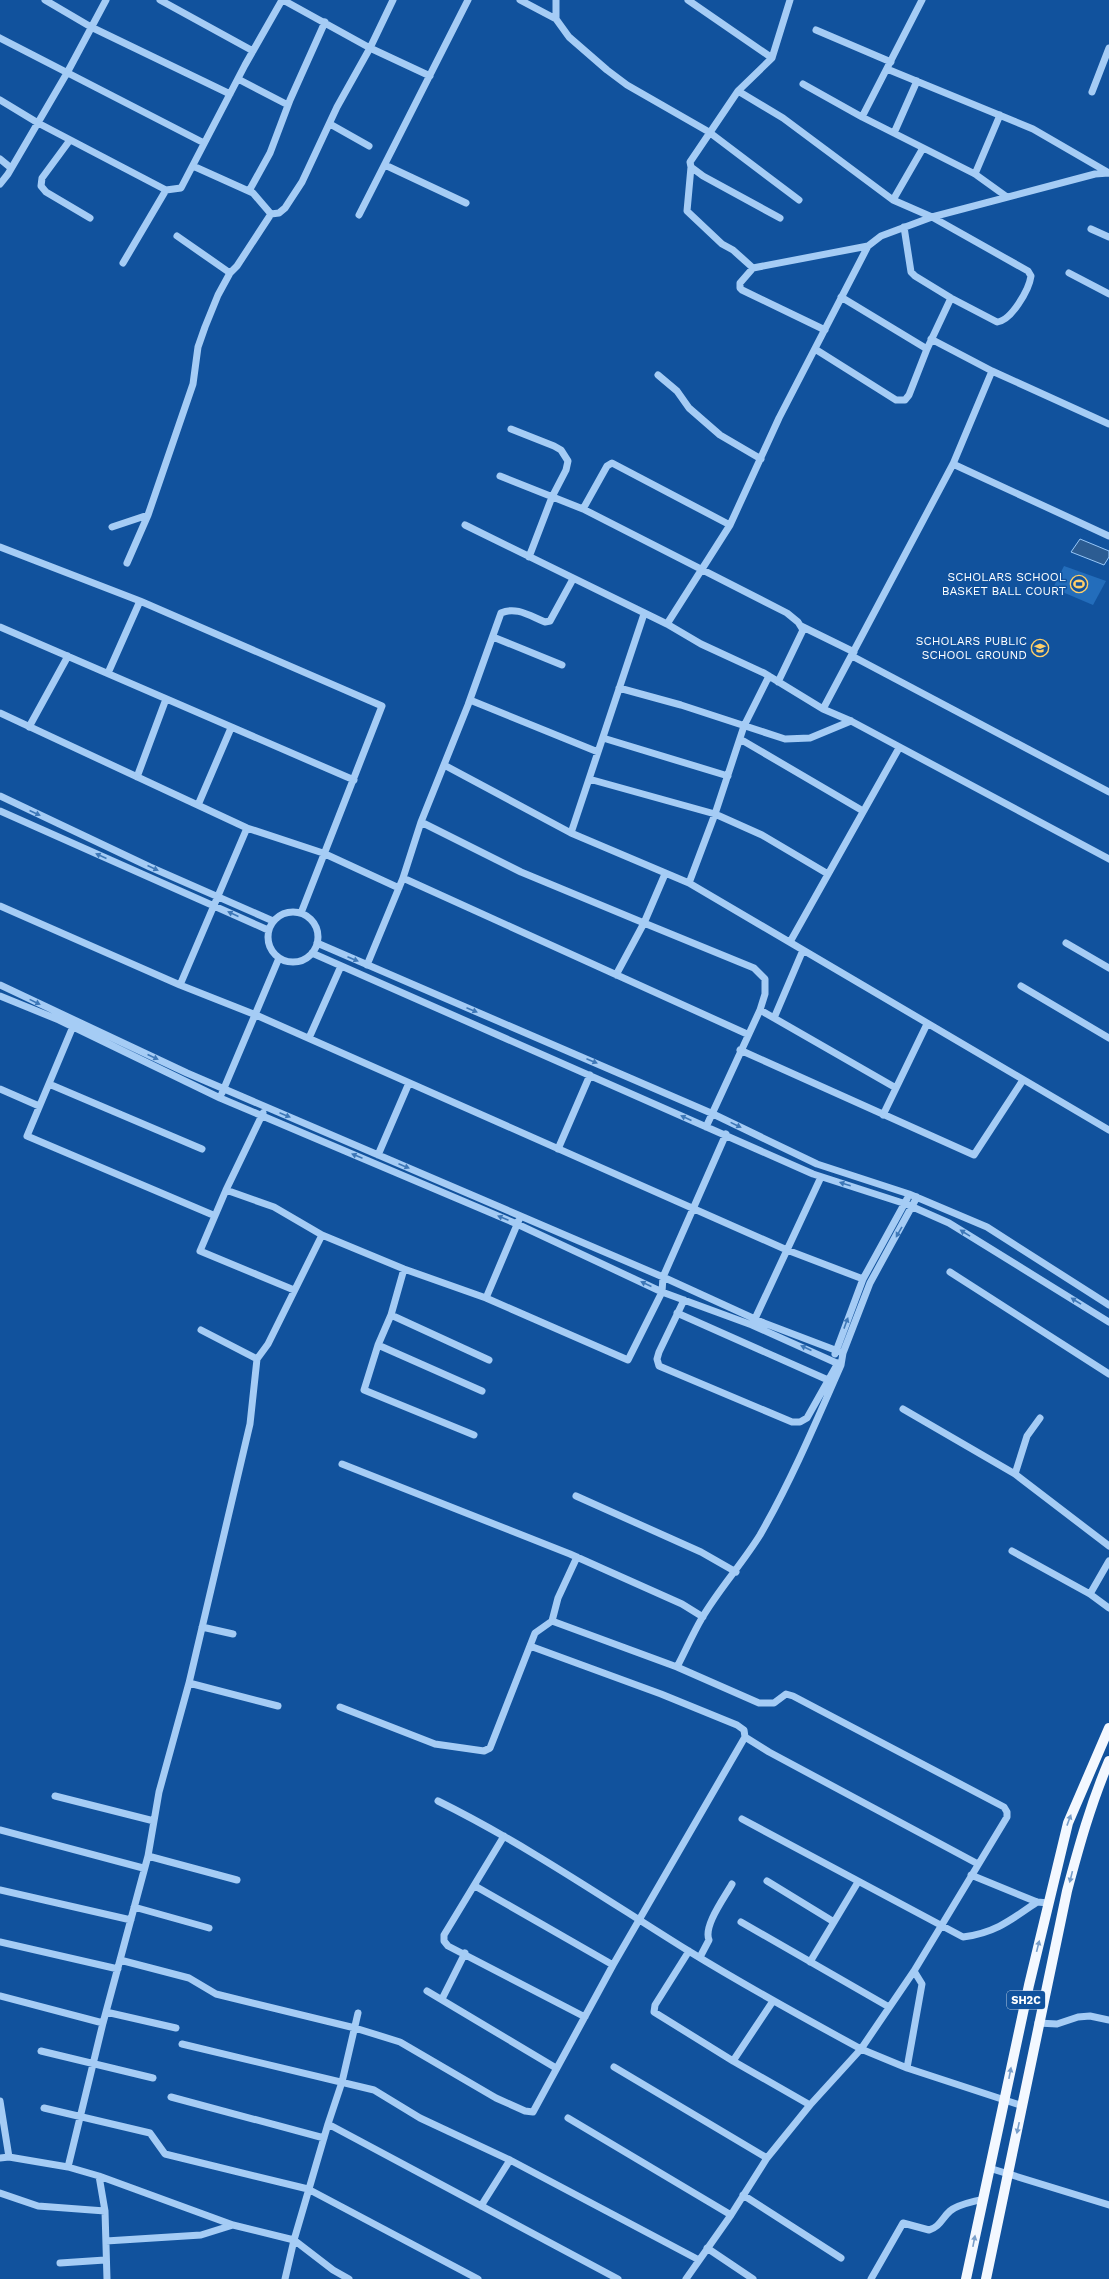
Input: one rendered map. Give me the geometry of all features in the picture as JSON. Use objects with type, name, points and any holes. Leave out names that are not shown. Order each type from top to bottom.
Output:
[{"type":"main road","name":"SH2C","points":[[966,2279],[1029,1985],[1068,1823],[1109,1728]]},
{"type":"main road","name":"SH2C","points":[[986,2279],[1023,2106],[1038,2024],[1080,1842],[1096,1792],[1109,1761]]},
{"type":"street","points":[[45,0],[91,27],[230,94]]},
{"type":"street","points":[[0,184],[67,73],[106,0]]},
{"type":"street","points":[[160,0],[253,51]]},
{"type":"street","points":[[0,100],[38,123],[166,190],[181,188],[253,51],[283,0],[370,48],[430,76]]},
{"type":"street","points":[[127,563],[148,515],[193,384],[198,347],[218,295],[230,273],[237,266],[271,214],[279,213],[290,202],[305,176],[393,0]]},
{"type":"street","points":[[359,215],[468,0]]},
{"type":"street","points":[[520,0],[556,18],[569,37],[627,85],[709,132],[799,200]]},
{"type":"street","points":[[556,0],[556,18]]},
{"type":"street","points":[[688,0],[772,58]]},
{"type":"street","points":[[753,268],[733,250],[722,244],[688,211],[691,167],[690,162],[738,91],[772,58],[790,0]]},
{"type":"street","points":[[862,117],[922,0]]},
{"type":"street","points":[[249,191],[270,153],[288,105],[325,22]]},
{"type":"street","points":[[816,30],[889,65],[918,81],[1033,129],[1109,173]]},
{"type":"street","points":[[0,38],[204,143]]},
{"type":"street","points":[[1092,92],[1108,56],[1109,48]]},
{"type":"street","points":[[238,79],[288,105]]},
{"type":"street","points":[[894,133],[918,81]]},
{"type":"street","points":[[803,84],[862,117],[975,174],[1007,197]]},
{"type":"street","points":[[738,91],[783,118],[893,200],[932,217],[1022,267],[1031,276],[1028,288],[1003,321],[997,322],[951,298],[911,272],[904,228]]},
{"type":"street","points":[[975,174],[1000,115]]},
{"type":"street","points":[[330,124],[369,146]]},
{"type":"street","points":[[70,140],[42,178],[41,186],[46,192],[90,218]]},
{"type":"street","points":[[893,200],[923,148]]},
{"type":"street","points":[[0,159],[11,168]]},
{"type":"street","points":[[192,166],[249,191],[271,214]]},
{"type":"street","points":[[384,166],[466,203]]},
{"type":"street","points":[[691,167],[704,176],[780,218]]},
{"type":"street","points":[[667,624],[730,525],[761,458],[868,246],[881,236],[932,217],[1095,174],[1109,173]]},
{"type":"street","points":[[123,263],[166,190]]},
{"type":"street","points":[[1091,230],[1109,237]]},
{"type":"street","points":[[177,236],[230,273]]},
{"type":"street","points":[[825,330],[742,290],[740,288],[740,283],[753,268],[868,246]]},
{"type":"street","points":[[1069,273],[1109,294]]},
{"type":"street","points":[[841,297],[926,349]]},
{"type":"street","points":[[815,349],[896,400],[904,400],[909,395],[926,349],[951,298]]},
{"type":"street","points":[[931,339],[992,371],[1109,424]]},
{"type":"street","points":[[823,709],[953,464],[992,371]]},
{"type":"street","points":[[658,374],[677,391],[689,408],[720,435],[761,458]]},
{"type":"street","points":[[511,429],[554,446],[565,455],[568,461],[566,470],[552,497],[529,557]]},
{"type":"street","points":[[583,509],[607,466],[612,463],[730,525]]},
{"type":"street","points":[[953,464],[1109,536]]},
{"type":"street","points":[[500,476],[583,509],[701,570],[780,608],[801,626],[1109,792]]},
{"type":"street","points":[[112,527],[148,515]]},
{"type":"street","points":[[465,525],[667,624],[701,644],[769,676],[823,709],[851,721],[1109,859]]},
{"type":"street","points":[[0,547],[140,601],[382,706],[354,780],[323,853],[301,913]]},
{"type":"street","points":[[367,965],[403,878],[420,822],[470,700],[501,613],[510,609],[545,622],[550,621],[574,579]]},
{"type":"street","points":[[108,673],[140,601]]},
{"type":"street","points":[[571,833],[644,614]]},
{"type":"street","points":[[778,682],[802,635],[801,626]]},
{"type":"street","points":[[0,627],[354,780]]},
{"type":"street","points":[[493,637],[562,666]]},
{"type":"street","points":[[29,727],[68,656]]},
{"type":"street","points":[[689,883],[715,814],[744,726],[769,676]]},
{"type":"street","points":[[619,688],[681,705],[785,740],[810,738],[851,721]]},
{"type":"street","points":[[137,777],[166,699]]},
{"type":"street","points":[[470,700],[598,752]]},
{"type":"street","points":[[0,713],[247,828],[323,853],[399,888]]},
{"type":"street","points":[[198,805],[231,728]]},
{"type":"street","points":[[603,738],[728,776]]},
{"type":"street","points":[[740,739],[863,811]]},
{"type":"street","points":[[790,942],[899,748]]},
{"type":"street","points":[[444,765],[571,833],[689,883],[1109,1130]]},
{"type":"street","points":[[589,779],[715,814],[762,835],[828,874]]},
{"type":"street","points":[[0,796],[273,921]]},
{"type":"street","points":[[0,810],[268,930]]},
{"type":"street","points":[[420,822],[521,872],[754,968],[761,973],[766,986],[760,1010],[747,1034],[706,1127]]},
{"type":"street","points":[[180,986],[247,828]]},
{"type":"street","points":[[616,975],[644,923],[665,874]]},
{"type":"street","points":[[403,878],[747,1034]]},
{"type":"street","points":[[0,906],[180,986],[256,1015],[309,1038],[558,1149],[694,1207],[787,1250],[863,1279]]},
{"type":"street","points":[[286,912],[301,913],[309,918],[315,925],[318,934],[317,943],[312,953],[305,959],[296,962],[287,962],[279,958],[269,946],[268,930],[273,921],[286,912]]},
{"type":"street","points":[[317,943],[712,1113],[817,1164],[909,1194],[987,1227],[1109,1305]]},
{"type":"street","points":[[1066,943],[1109,968]]},
{"type":"street","points":[[774,1018],[803,950]]},
{"type":"street","points":[[312,953],[821,1177],[906,1204],[949,1223],[1109,1322]]},
{"type":"street","points":[[220,1098],[279,958]]},
{"type":"street","points":[[309,1038],[341,966]]},
{"type":"street","points":[[0,985],[220,1098],[517,1224],[662,1292],[840,1352]]},
{"type":"street","points":[[1021,986],[1109,1038]]},
{"type":"street","points":[[0,996],[74,1024],[663,1277],[838,1362]]},
{"type":"street","points":[[760,1010],[896,1088]]},
{"type":"street","points":[[74,1024],[27,1136],[214,1215]]},
{"type":"street","points":[[883,1115],[927,1024]]},
{"type":"street","points":[[740,1050],[974,1155],[1023,1080]]},
{"type":"street","points":[[558,1149],[590,1075]]},
{"type":"street","points":[[378,1155],[409,1083]]},
{"type":"street","points":[[49,1084],[202,1149]]},
{"type":"street","points":[[0,1089],[39,1106]]},
{"type":"street","points":[[266,1107],[214,1215],[200,1251],[294,1290]]},
{"type":"street","points":[[226,1190],[274,1208],[322,1235],[404,1268],[486,1298],[628,1360],[662,1292],[663,1277],[726,1134]]},
{"type":"street","points":[[753,1322],[821,1177]]},
{"type":"street","points":[[677,1667],[703,1617],[736,1572],[760,1534],[796,1466],[838,1362],[863,1279],[906,1204],[909,1194]]},
{"type":"street","points":[[840,1352],[870,1283],[914,1207],[917,1197]]},
{"type":"street","points":[[486,1298],[521,1216]]},
{"type":"street","points":[[68,2167],[103,2023],[131,1920],[143,1868],[148,1856],[159,1792],[189,1683],[250,1424],[257,1359],[268,1344],[322,1235]]},
{"type":"street","points":[[404,1268],[391,1315],[378,1345],[364,1390],[474,1435]]},
{"type":"street","points":[[950,1272],[1109,1374]]},
{"type":"street","points":[[684,1300],[659,1352],[657,1359],[659,1366],[792,1422],[800,1422],[807,1418],[838,1362]]},
{"type":"street","points":[[677,1313],[828,1380]]},
{"type":"street","points":[[391,1315],[489,1360]]},
{"type":"street","points":[[202,1330],[257,1359]]},
{"type":"street","points":[[378,1345],[482,1391]]},
{"type":"street","points":[[903,1409],[1015,1474],[1109,1546]]},
{"type":"street","points":[[1015,1474],[1028,1436],[1040,1418]]},
{"type":"street","points":[[342,1464],[576,1557],[682,1604],[703,1617]]},
{"type":"street","points":[[576,1496],[701,1552],[736,1572]]},
{"type":"street","points":[[1012,1551],[1090,1594],[1109,1608]]},
{"type":"street","points":[[340,1706],[435,1744],[484,1751],[490,1748],[535,1634],[552,1621],[558,1598],[576,1557]]},
{"type":"street","points":[[1090,1594],[1109,1561]]},
{"type":"street","points":[[552,1621],[677,1667],[759,1703],[774,1703],[786,1694],[793,1696],[1004,1807],[1007,1812],[1007,1816],[914,1971],[861,2049],[810,2104],[767,2158],[731,2215],[686,2279]]},
{"type":"street","points":[[202,1627],[233,1634]]},
{"type":"street","points":[[120,1960],[189,1978],[216,1994],[355,2028],[400,2042],[428,2057],[469,2083],[525,2111],[533,2112],[613,1965],[745,1737],[744,1730],[737,1725],[661,1694],[530,1646]]},
{"type":"street","points":[[189,1683],[278,1706]]},
{"type":"street","points":[[745,1737],[769,1752],[978,1864]]},
{"type":"street","points":[[56,1796],[154,1821]]},
{"type":"street","points":[[438,1801],[477,1820],[641,1919],[689,1951],[773,2001],[861,2049],[907,2068],[1023,2106]]},
{"type":"street","points":[[742,1819],[963,1937],[983,1934],[1004,1926],[1037,1902]]},
{"type":"street","points":[[0,1830],[143,1868]]},
{"type":"street","points":[[504,1836],[444,1935],[444,1941],[448,1946],[465,1953],[585,2017]]},
{"type":"street","points":[[148,1856],[237,1880]]},
{"type":"street","points":[[971,1874],[1037,1902],[1049,1903]]},
{"type":"street","points":[[767,1881],[834,1922]]},
{"type":"street","points":[[810,1962],[858,1882]]},
{"type":"street","points":[[700,1957],[709,1940],[707,1934],[708,1926],[732,1884]]},
{"type":"street","points":[[475,1886],[613,1965]]},
{"type":"street","points":[[0,1890],[131,1920]]},
{"type":"street","points":[[134,1907],[209,1928]]},
{"type":"street","points":[[740,1922],[889,2007]]},
{"type":"street","points":[[0,1942],[118,1969]]},
{"type":"street","points":[[689,1951],[655,2005],[654,2012],[733,2061],[810,2104]]},
{"type":"street","points":[[442,1999],[465,1953]]},
{"type":"street","points":[[907,2068],[922,1984],[914,1971]]},
{"type":"street","points":[[427,1990],[556,2068]]},
{"type":"street","points":[[0,1996],[103,2023]]},
{"type":"street","points":[[733,2061],[773,2001]]},
{"type":"street","points":[[106,2012],[176,2028]]},
{"type":"street","points":[[285,2279],[308,2189],[342,2082],[358,2013]]},
{"type":"street","points":[[1038,2024],[1057,2024],[1078,2017],[1090,2016],[1109,2020]]},
{"type":"street","points":[[182,2044],[374,2090],[420,2118],[510,2160],[699,2260]]},
{"type":"street","points":[[41,2051],[153,2078]]},
{"type":"street","points":[[614,2068],[767,2158]]},
{"type":"street","points":[[171,2097],[324,2138]]},
{"type":"street","points":[[0,2101],[9,2157]]},
{"type":"street","points":[[44,2108],[150,2133],[165,2154],[308,2189],[478,2279]]},
{"type":"street","points":[[568,2118],[731,2215]]},
{"type":"street","points":[[328,2124],[618,2279]]},
{"type":"street","points":[[0,2158],[9,2157],[68,2167],[99,2176],[233,2225],[294,2240],[333,2270],[349,2279]]},
{"type":"street","points":[[481,2206],[510,2160]]},
{"type":"street","points":[[989,2168],[1109,2205]]},
{"type":"street","points":[[99,2176],[105,2211],[105,2260],[107,2279]]},
{"type":"street","points":[[0,2193],[38,2206],[105,2211]]},
{"type":"street","points":[[743,2195],[841,2258]]},
{"type":"street","points":[[870,2279],[903,2223],[929,2230],[933,2229],[950,2211],[983,2199]]},
{"type":"street","points":[[106,2241],[201,2235],[233,2225]]},
{"type":"street","points":[[707,2248],[753,2279]]},
{"type":"street","points":[[60,2263],[105,2260]]},
{"type":"shaded area","points":[[1080,539],[1109,551],[1109,557],[1104,565],[1071,552]]},
{"type":"shaded area","name":"SCHOLARS SCHOOL BASKET BALL COURT","points":[[1064,566],[1106,581],[1093,605],[1053,588]]},
{"type":"place","name":"SCHOLARS SCHOOL BASKET BALL COURT","points":[[1079,584]]},
{"type":"place","name":"SCHOLARS PUBLIC SCHOOL GROUND","points":[[1040,648]]}]
